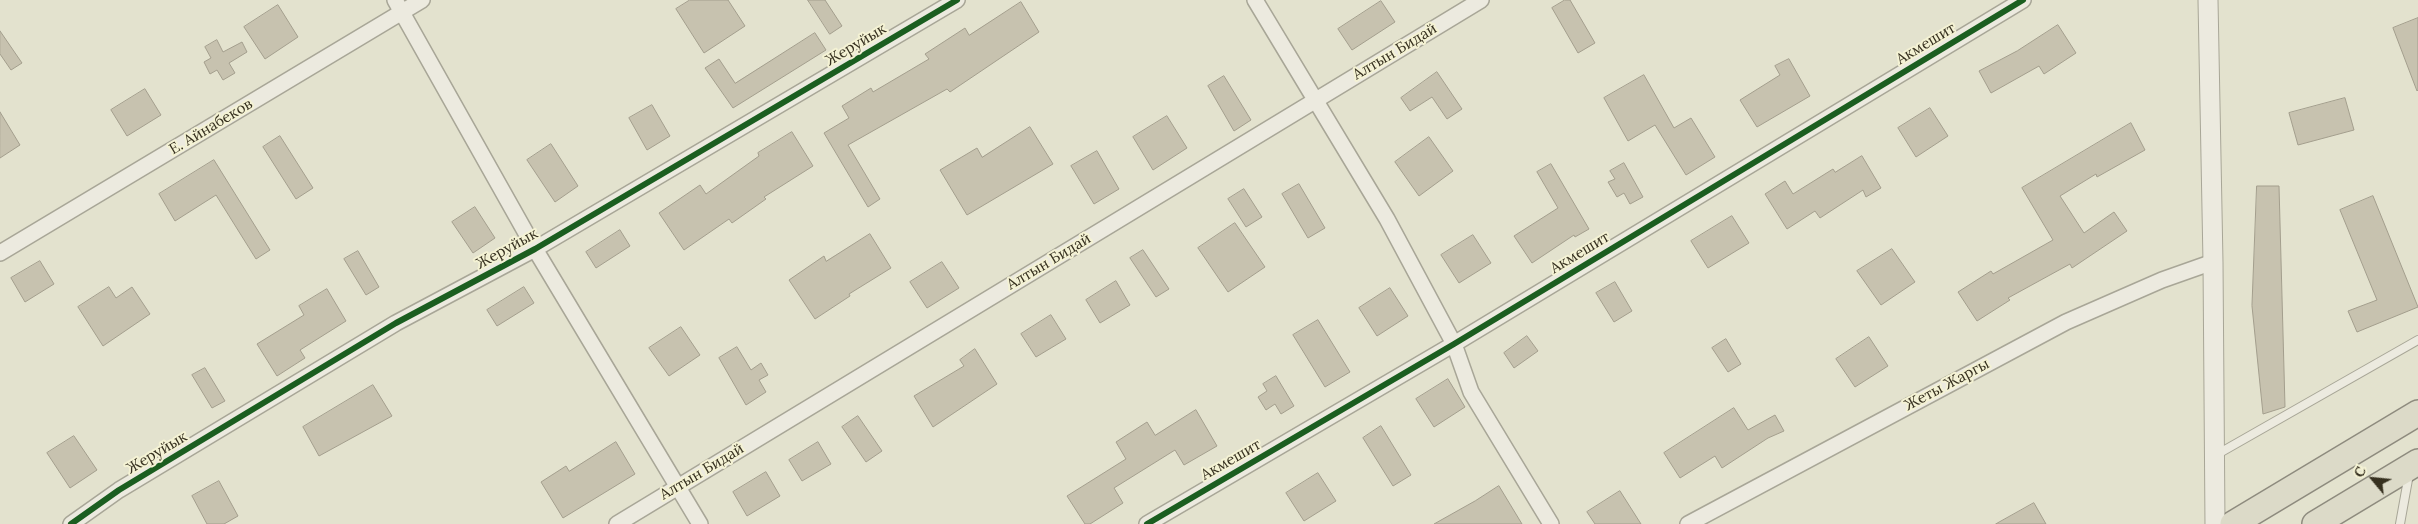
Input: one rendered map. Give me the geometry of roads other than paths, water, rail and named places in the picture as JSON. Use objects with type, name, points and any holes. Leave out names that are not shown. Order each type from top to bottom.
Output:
[{"type":"highway","points":[[2233,524],[2418,413]]},
{"type":"highway","points":[[2315,524],[2414,464]]},
{"type":"street","name":"Е. Айнабеков","points":[[0,253],[398,6],[422,0]]},
{"type":"street","name":"Жеруйык","points":[[72,524],[119,490],[396,323],[535,249],[957,0]]},
{"type":"street","points":[[1255,0],[1387,219],[1454,344],[1471,392],[1551,524]]},
{"type":"street","name":"Алтын Бидай","points":[[617,524],[1481,0]]},
{"type":"street","name":"Акмешит","points":[[1147,524],[1454,344],[2022,0]]},
{"type":"street","points":[[2208,0],[2215,524]]},
{"type":"street","points":[[398,6],[535,249],[700,524]]},
{"type":"street","name":"Жеты Жаргы","points":[[1688,524],[2066,322],[2162,280],[2213,262]]},
{"type":"lane","points":[[2214,457],[2418,340]]},
{"type":"lane","points":[[2400,524],[2414,464]]}]
